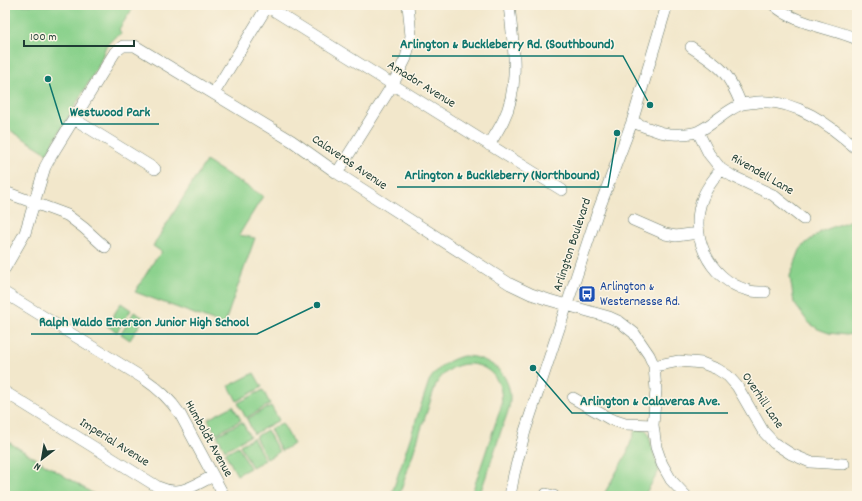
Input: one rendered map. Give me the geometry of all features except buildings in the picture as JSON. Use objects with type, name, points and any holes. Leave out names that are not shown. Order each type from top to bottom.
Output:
[{"type":"street","points":[[214,93],[267,5]]},
{"type":"street","name":"Amador Avenue","points":[[267,5],[562,190]]},
{"type":"street","points":[[337,173],[404,64],[411,36],[408,5]]},
{"type":"street","points":[[489,145],[504,120],[511,100],[513,86],[514,55],[509,5]]},
{"type":"street","name":"Arlington Boulevard","points":[[510,496],[523,436],[598,214],[632,122],[667,5]]},
{"type":"street","points":[[774,5],[791,16],[805,22],[846,34],[857,39]]},
{"type":"street","name":"Calaveras Avenue","points":[[74,119],[117,50],[128,45],[139,48],[292,141],[337,173],[510,284],[531,294],[609,317],[620,322],[634,333],[646,349],[654,366]]},
{"type":"street","points":[[691,47],[720,67],[730,80],[741,104]]},
{"type":"street","points":[[632,122],[665,133],[680,134],[698,132],[741,104],[768,101],[791,106],[806,113],[834,131],[857,149]]},
{"type":"street","points":[[5,268],[25,234],[45,167],[74,119],[155,168]]},
{"type":"street","name":"Rivendell Lane","points":[[698,132],[709,154],[721,169],[732,176],[773,195],[803,219]]},
{"type":"street","points":[[721,169],[706,189],[701,202],[697,222],[698,233],[705,254],[716,272],[729,282],[747,290],[765,292]]},
{"type":"street","points":[[5,192],[59,211],[79,224],[105,247]]},
{"type":"street","points":[[633,220],[664,234],[676,236],[698,233]]},
{"type":"street","name":"Humboldt Avenue","points":[[5,293],[156,387],[173,404],[180,414],[224,496]]},
{"type":"street","name":"Overhill Lane","points":[[654,366],[679,361],[702,363],[718,369],[728,376],[737,386],[763,431],[774,443],[790,454],[810,462],[844,464]]},
{"type":"street","points":[[654,366],[656,390],[653,425],[656,447],[662,464],[671,480],[686,496]]},
{"type":"street","name":"Imperial Avenue","points":[[5,392],[165,490],[172,492],[189,489],[213,476]]},
{"type":"street","points":[[572,398],[610,419],[625,424],[653,425]]},
{"type":"green space","points":[[5,5],[135,5],[119,29],[121,34],[114,38],[106,46],[99,65],[47,153],[5,127]]},
{"type":"green space","points":[[206,161],[263,196],[239,235],[255,238],[224,325],[135,292],[156,258],[162,252],[153,246]]},
{"type":"green space","points":[[857,218],[857,333],[846,335],[829,333],[818,329],[808,322],[794,303],[790,276],[800,250],[806,243],[822,231]]},
{"type":"green space","points":[[121,303],[131,310],[117,332],[107,326]]},
{"type":"green space","points":[[134,312],[144,318],[130,340],[121,334]]},
{"type":"green space","points":[[463,356],[481,359],[496,367],[502,374],[509,389],[510,403],[508,411],[479,496],[471,496],[501,407],[501,392],[497,380],[490,372],[480,366],[469,364],[457,366],[446,373],[436,384],[399,496],[391,496],[429,381],[443,365]]},
{"type":"green space","points":[[254,373],[262,387],[237,401],[229,386]]},
{"type":"green space","points":[[263,390],[270,404],[246,418],[238,403]]},
{"type":"green space","points":[[233,406],[241,420],[216,434],[208,419]]},
{"type":"green space","points":[[271,406],[279,420],[254,434],[247,419]]},
{"type":"green space","points":[[242,422],[250,436],[225,450],[217,435]]},
{"type":"green space","points":[[282,423],[294,444],[281,451],[270,429]]},
{"type":"green space","points":[[267,430],[279,452],[267,459],[255,437]]},
{"type":"green space","points":[[635,430],[646,430],[648,433],[659,471],[644,496],[603,496],[627,453]]},
{"type":"green space","points":[[253,438],[265,460],[252,467],[240,445]]},
{"type":"green space","points":[[5,440],[97,496],[5,496]]},
{"type":"green space","points":[[238,446],[250,468],[237,475],[225,453]]},
{"type":"place","name":"Westwood Park","points":[[48,79]]},
{"type":"place","name":"Arlington & Buckleberry Rd. (Southbound)","points":[[650,105]]},
{"type":"place","name":"Arlington & Buckleberry (Northbound)","points":[[617,133]]},
{"type":"place","name":"Arlington & Westernesse Rd.","points":[[587,294]]},
{"type":"place","name":"Ralph Waldo Emerson Junior High School","points":[[317,305]]},
{"type":"place","name":"Arlington & Calaveras Ave.","points":[[533,368]]}]
